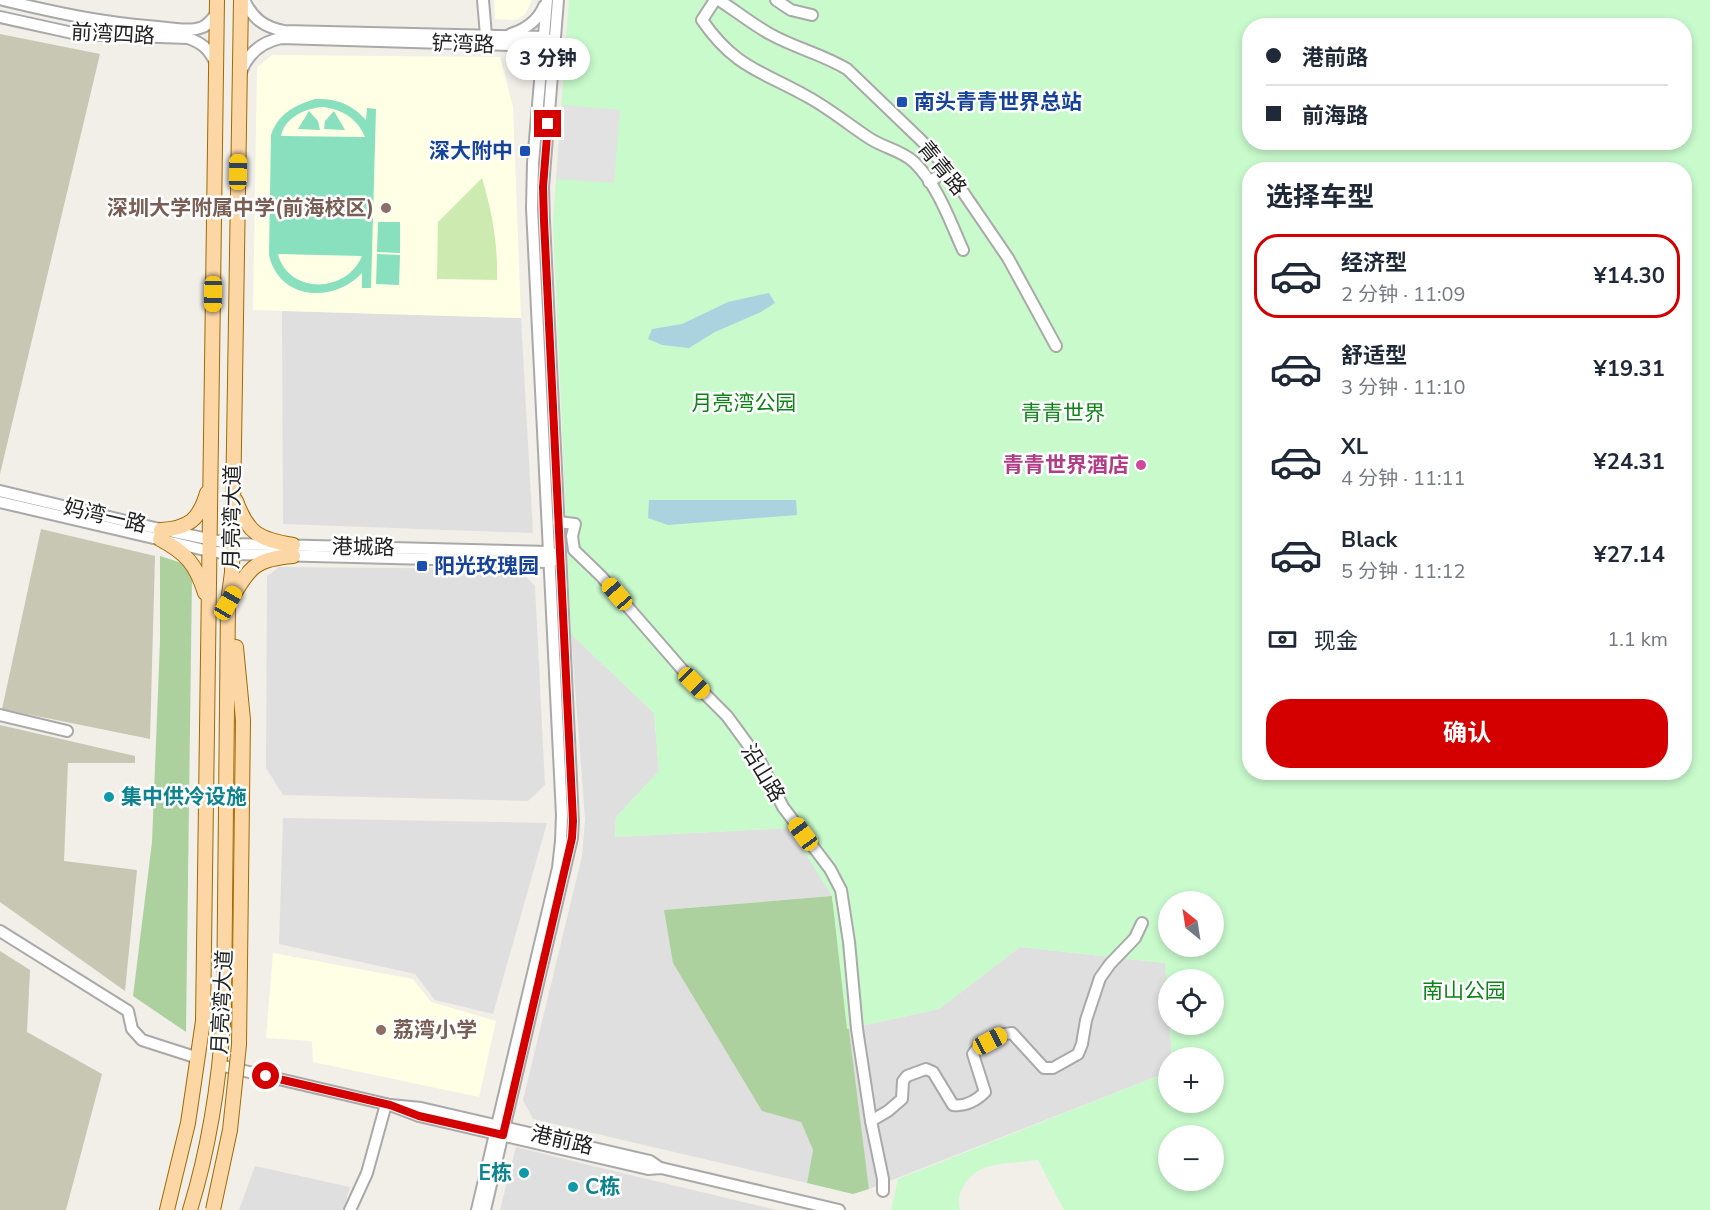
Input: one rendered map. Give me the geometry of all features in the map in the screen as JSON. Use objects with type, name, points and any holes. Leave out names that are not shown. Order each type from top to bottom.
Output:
[{"type":"main road","name":"月亮湾大道","points":[[190,1210],[205,1149],[219,1065],[224,1009],[229,609],[243,0]]},
{"type":"main road","name":"月亮湾大道","points":[[167,1210],[188,1123],[203,1021],[217,6]]},
{"type":"main road","points":[[208,612],[202,583],[193,564],[160,535],[186,525],[196,517],[201,509],[210,479]]},
{"type":"main road","points":[[233,483],[241,513],[253,532],[293,551]]},
{"type":"main road","points":[[213,1210],[230,1130],[239,1045],[243,720],[234,629],[229,609],[248,571],[267,560],[293,551]]},
{"type":"street","name":"前湾四路","points":[[3,0],[73,17],[162,28],[200,28],[209,23],[217,6]]},
{"type":"street","name":"铲湾路","points":[[243,0],[262,24],[284,30],[486,35],[555,43]]},
{"type":"street","points":[[483,0],[486,35]]},
{"type":"street","points":[[505,36],[527,27],[535,20],[546,0]]},
{"type":"street","points":[[485,1210],[500,1130],[558,868],[561,841],[553,557],[532,208],[546,0]]},
{"type":"street","points":[[553,557],[558,522],[543,187],[558,0]]},
{"type":"street","points":[[715,0],[702,20],[712,35],[732,55],[763,75],[827,108],[870,139],[900,151],[915,163],[929,182],[963,250]]},
{"type":"street","name":"青青路","points":[[719,0],[770,34],[832,60],[847,69],[926,145],[948,170],[1008,258],[1056,346]]},
{"type":"street","points":[[776,0],[791,10],[812,15]]},
{"type":"street","name":"前湾四路","points":[[0,17],[77,34],[188,38],[203,45],[216,63]]},
{"type":"street","name":"铲湾路","points":[[240,73],[252,52],[272,40],[282,38],[515,45],[544,42]]},
{"type":"street","points":[[515,45],[529,55],[538,71],[540,82]]},
{"type":"street","points":[[929,182],[948,170]]},
{"type":"street","name":"妈湾一路","points":[[0,491],[160,535]]},
{"type":"street","name":"妈湾一路","points":[[0,502],[209,546]]},
{"type":"street","name":"沿山路","points":[[558,522],[575,524],[572,536],[574,550],[602,576],[694,683],[727,716],[760,761],[783,807],[830,869],[841,890],[849,942],[857,1029],[883,1179],[883,1191]]},
{"type":"street","name":"港城路","points":[[209,546],[293,551],[553,557]]},
{"type":"street","points":[[0,715],[67,731]]},
{"type":"street","points":[[871,1120],[888,1111],[903,1099],[903,1081],[907,1076],[926,1069],[933,1072],[953,1105],[960,1106],[979,1098],[985,1092],[973,1054],[977,1048],[1003,1034],[1012,1033],[1044,1068],[1053,1068],[1077,1054],[1082,1044],[1086,1020],[1100,978],[1135,938],[1142,922]]},
{"type":"street","points":[[0,931],[128,1011],[132,1029],[142,1040],[198,1058]]},
{"type":"street","name":"港前路","points":[[219,1065],[388,1104],[419,1116],[500,1130],[648,1169],[661,1168],[838,1210]]},
{"type":"street","points":[[350,1210],[367,1173],[388,1104]]},
{"type":"street","points":[[477,1210],[500,1130]]},
{"type":"shaded area","points":[[494,0],[532,0],[525,15],[515,20],[495,19]]},
{"type":"shaded area","points":[[0,34],[100,54],[0,474]]},
{"type":"shaded area","name":"深圳大学附属中学(前海校区)","points":[[272,55],[500,57],[513,107],[521,318],[253,310],[257,67]]},
{"type":"shaded area","points":[[562,105],[620,110],[614,183],[556,179]]},
{"type":"shaded area","points":[[282,311],[521,318],[533,533],[283,524]]},
{"type":"shaded area","points":[[41,529],[155,556],[150,739],[2,709]]},
{"type":"shaded area","points":[[279,567],[518,569],[535,586],[545,785],[528,801],[283,795],[266,768],[267,576]]},
{"type":"shaded area","points":[[571,634],[654,713],[659,771],[616,817],[615,837],[790,828],[832,896],[664,910],[801,1122],[813,1150],[807,1183],[533,1119],[523,1100],[582,856],[585,819]]},
{"type":"shaded area","points":[[0,725],[135,756],[135,763],[68,763],[64,861],[137,870],[125,991],[0,902]]},
{"type":"shaded area","points":[[283,818],[547,823],[493,1014],[435,1000],[415,974],[279,944]]},
{"type":"shaded area","points":[[1020,947],[1165,963],[1165,969],[1158,969],[1158,1035],[1170,1035],[1171,1047],[1158,1047],[1158,1076],[869,1189],[847,1029],[939,1009]]},
{"type":"shaded area","points":[[0,951],[30,970],[27,1032],[102,1074],[66,1210],[0,1210]]},
{"type":"shaded area","name":"荔湾小学","points":[[273,953],[413,979],[431,1002],[496,1021],[479,1097],[313,1062],[312,1041],[266,1038]]},
{"type":"shaded area","points":[[516,1147],[597,1167],[777,1210],[500,1210]]},
{"type":"shaded area","points":[[255,1166],[350,1187],[343,1210],[239,1210]]},
{"type":"green space","points":[[569,0],[1710,0],[1710,1210],[1064,1210],[1038,1160],[994,1165],[977,1172],[963,1186],[959,1197],[960,1210],[891,1210],[898,1179],[1158,1076],[1158,1113],[1224,1113],[1224,1047],[1171,1047],[1171,1035],[1224,1035],[1224,969],[1165,969],[1165,963],[1020,947],[939,1009],[847,1029],[832,896],[790,828],[615,837],[616,817],[659,771],[654,713],[571,634],[553,222]]},
{"type":"green space","points":[[315,99],[337,101],[349,106],[366,120],[367,108],[376,109],[371,288],[362,288],[362,273],[337,290],[322,293],[295,289],[275,270],[269,255],[271,135],[278,121],[288,111]],"holes":[[[323,107],[337,110],[354,120],[365,137],[281,136],[283,129],[297,115],[310,109]],[[279,254],[362,256],[355,268],[344,277],[319,284],[306,283],[294,277],[284,268]]]},
{"type":"green space","points":[[309,111],[318,121],[320,130],[298,129]]},
{"type":"green space","points":[[334,111],[345,130],[324,129],[325,121]]},
{"type":"green space","points":[[482,178],[494,228],[497,280],[437,279],[438,222]]},
{"type":"green space","points":[[378,222],[400,222],[400,253],[377,252]]},
{"type":"green space","points":[[377,254],[400,255],[399,285],[376,284]]},
{"type":"green space","points":[[160,556],[185,564],[192,578],[186,1032],[133,996],[152,842],[160,641]]},
{"type":"green space","points":[[832,896],[869,1189],[853,1194],[807,1183],[813,1150],[801,1122],[762,1111],[673,963],[664,910]]},
{"type":"water","points":[[769,293],[775,303],[761,312],[715,332],[689,348],[662,345],[648,339],[652,329],[682,324],[728,302]]},
{"type":"water","points":[[649,500],[796,500],[797,515],[668,525],[648,518]]},
{"type":"place","name":"南头青青世界总站","points":[[902,102]]},
{"type":"place","name":"深大附中","points":[[525,151]]},
{"type":"place","name":"深圳大学附属中学(前海校区)","points":[[386,208]]},
{"type":"place","name":"青青世界酒店","points":[[1141,465]]},
{"type":"place","name":"阳光玫瑰园","points":[[422,566]]},
{"type":"place","name":"集中供冷设施","points":[[109,797]]},
{"type":"place","name":"荔湾小学","points":[[381,1030]]},
{"type":"place","name":"E栋","points":[[524,1173]]},
{"type":"place","name":"C栋","points":[[573,1187]]},
{"type":"route","points":[[266,1076],[390,1105],[419,1116],[503,1135],[569,856],[573,821],[544,221],[543,187],[548,124]]},
{"type":"park label","name":"月亮湾公园","points":[[744,403]]},
{"type":"park label","name":"青青世界","points":[[1063,413]]},
{"type":"park label","name":"南山公园","points":[[1464,991]]}]
